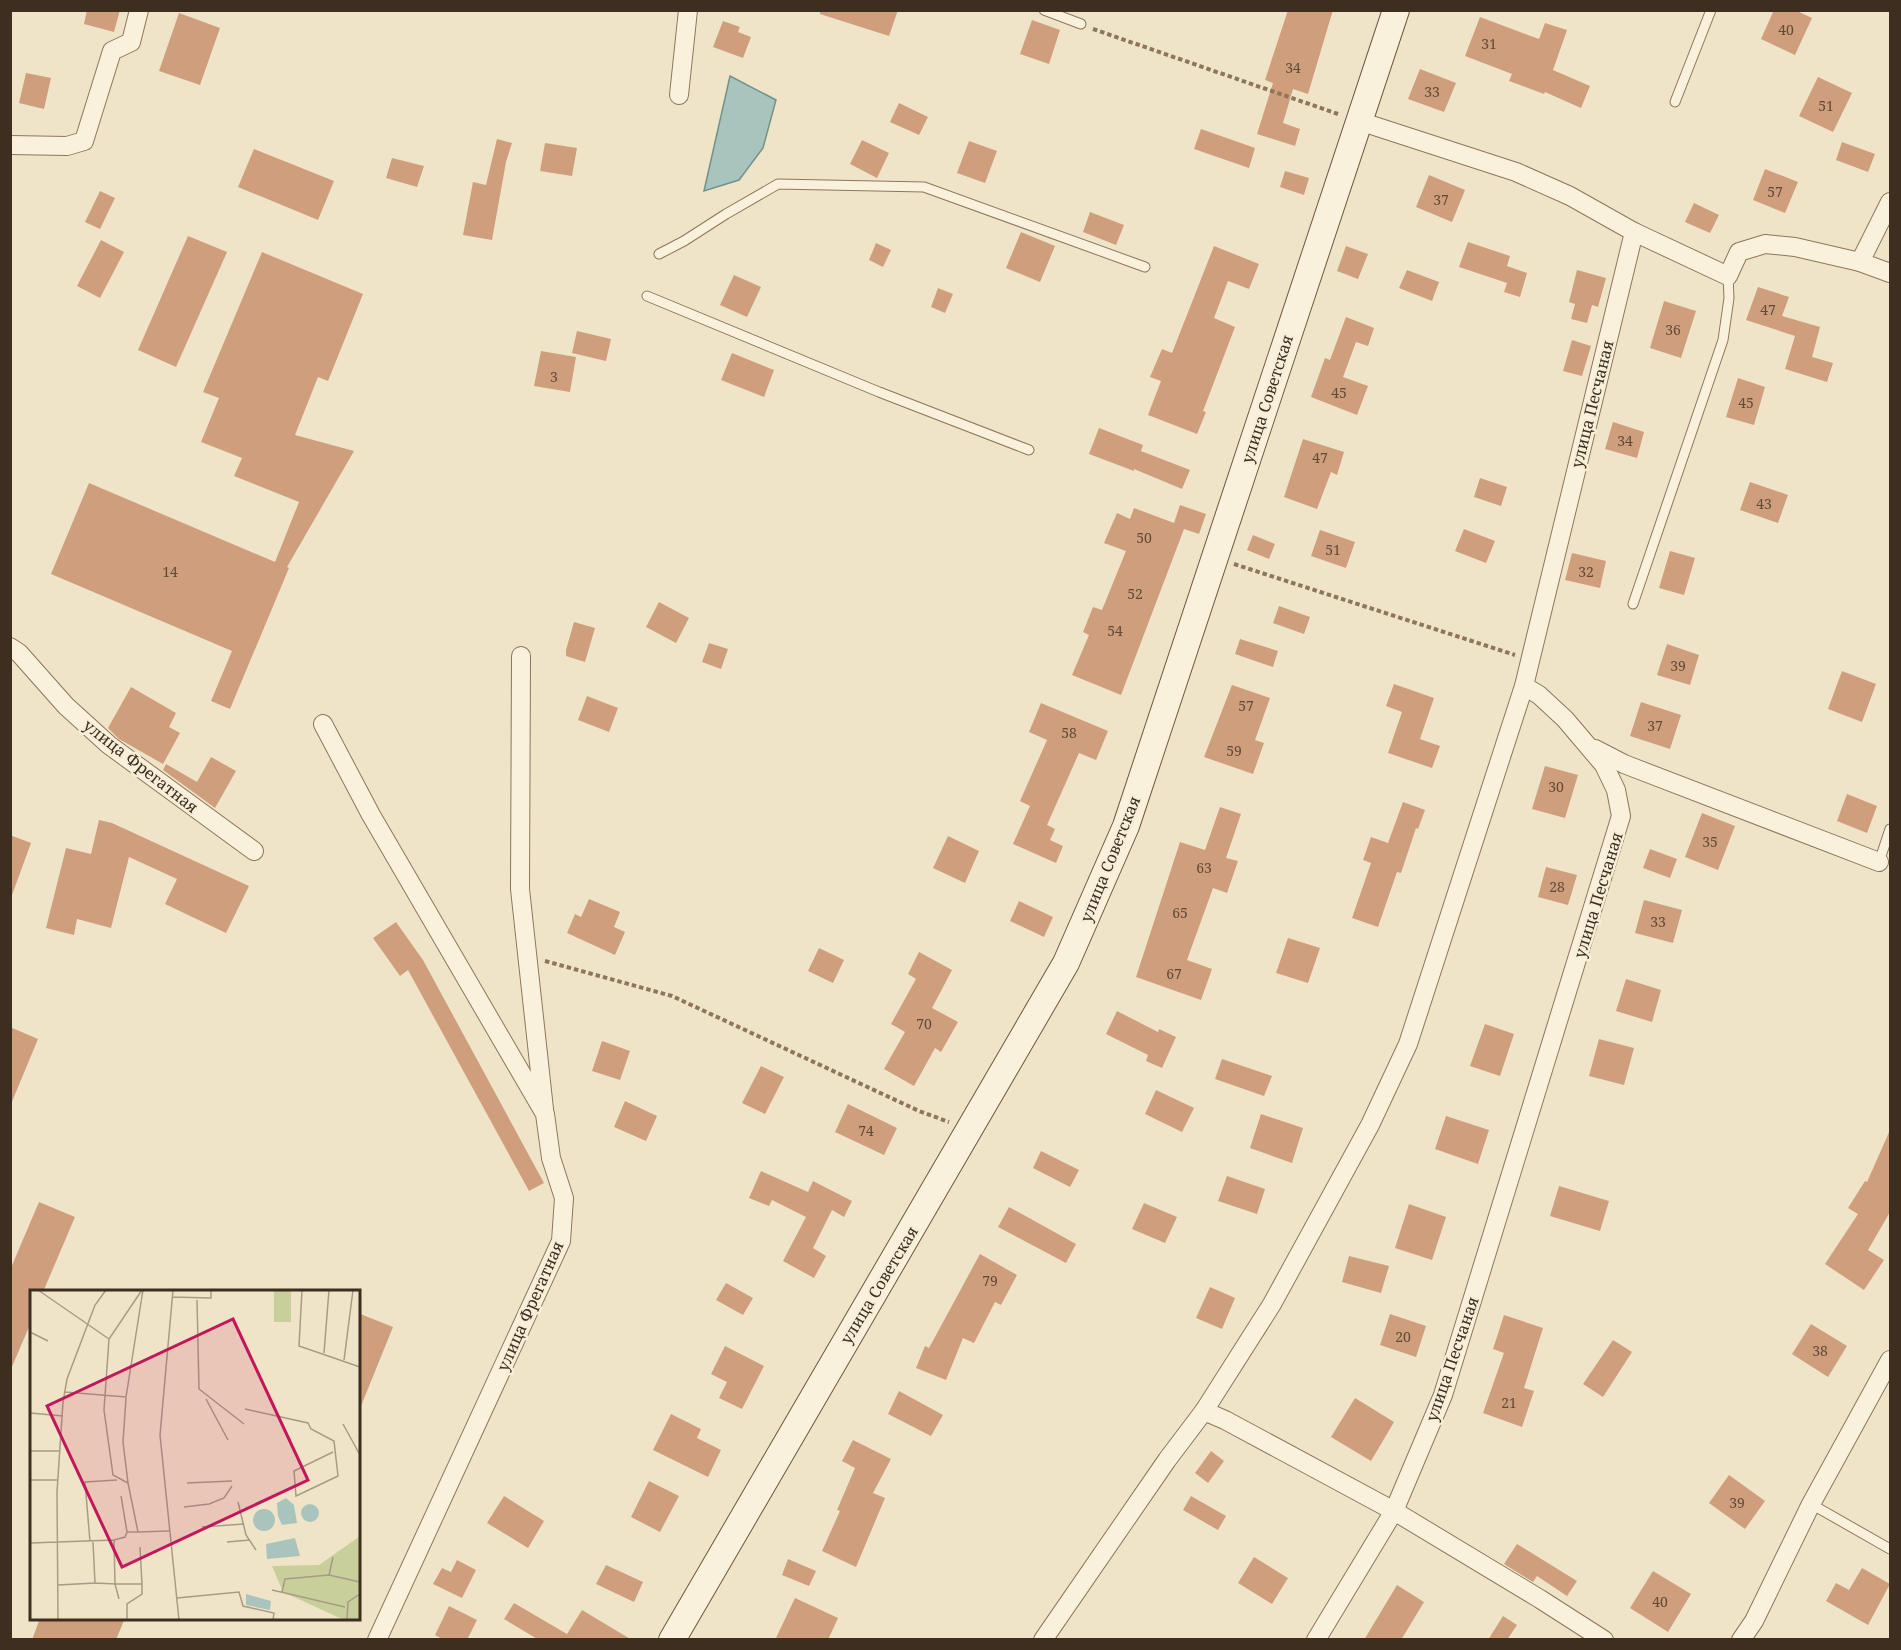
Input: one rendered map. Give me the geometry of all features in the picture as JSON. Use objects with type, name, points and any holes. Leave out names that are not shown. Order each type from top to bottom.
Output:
[{"type":"street","points":[[10,145],[67,146],[84,141],[112,51],[131,42],[139,10]]},
{"type":"street","points":[[679,95],[688,10]]},
{"type":"street","name":"улица Советская","points":[[672,1640],[1066,963],[1126,826],[1396,10]]},
{"type":"street","points":[[1359,121],[1516,172],[1570,196],[1634,232],[1728,276],[1739,252],[1765,243],[1795,247],[1860,262],[1890,273]]},
{"type":"street","points":[[1860,262],[1890,202]]},
{"type":"street","name":"улица Песчаная","points":[[1316,1640],[1394,1511],[1443,1395],[1621,816],[1616,790],[1604,765],[1565,719],[1539,695],[1524,686],[1634,232]]},
{"type":"street","name":"улица Фрегатная","points":[[10,647],[19,653],[66,706],[109,745],[254,851]]},
{"type":"street","points":[[521,656],[520,889],[545,1114]]},
{"type":"street","points":[[1043,1640],[1167,1460],[1204,1411],[1272,1304],[1370,1125],[1408,1044],[1524,686]]},
{"type":"street","name":"улица Фрегатная","points":[[323,724],[371,815],[545,1114],[551,1158],[564,1198],[561,1241],[377,1640]]},
{"type":"street","points":[[1588,746],[1624,764],[1879,862]]},
{"type":"street","points":[[1742,1640],[1754,1621],[1811,1504],[1890,1360]]},
{"type":"street","points":[[1204,1411],[1225,1420],[1394,1511],[1604,1640]]},
{"type":"lane","points":[[1044,10],[1081,24]]},
{"type":"lane","points":[[1675,102],[1711,10]]},
{"type":"lane","points":[[659,254],[778,184],[924,187],[1145,267]]},
{"type":"lane","points":[[1633,604],[1723,340],[1729,298],[1728,276]]},
{"type":"lane","points":[[647,296],[879,392],[1029,450]]},
{"type":"lane","points":[[1879,862],[1890,829]]},
{"type":"lane","points":[[1811,1504],[1890,1549]]},
{"type":"path","points":[[1081,24],[1359,121]]},
{"type":"path","points":[[1214,558],[1530,660]]},
{"type":"path","points":[[528,957],[672,996],[919,1111],[970,1130]]},
{"type":"water","points":[[730,76],[776,100],[763,148],[739,180],[704,191]]},
{"type":"building","points":[[87,10],[120,10],[114,32],[84,24]]},
{"type":"building","points":[[820,10],[898,10],[889,36],[820,14]]},
{"type":"building","points":[[1288,10],[1333,10],[1308,94],[1293,89],[1283,123],[1300,129],[1295,146],[1257,134],[1273,83],[1265,80]]},
{"type":"building","points":[[1774,10],[1795,10],[1812,18],[1795,55],[1761,39]]},
{"type":"building","points":[[179,13],[220,28],[200,85],[159,71]]},
{"type":"building","points":[[1480,17],[1539,39],[1545,23],[1567,30],[1553,70],[1590,86],[1581,108],[1545,92],[1544,94],[1509,81],[1512,74],[1465,56]]},
{"type":"building","points":[[1032,20],[1060,30],[1049,64],[1020,54]]},
{"type":"building","points":[[723,21],[740,27],[738,32],[751,37],[743,58],[713,47]]},
{"type":"building","points":[[1420,69],[1456,83],[1444,112],[1408,99]]},
{"type":"building","points":[[26,73],[51,78],[44,109],[19,103]]},
{"type":"building","points":[[1818,77],[1852,93],[1833,132],[1799,116]]},
{"type":"building","points":[[899,103],[928,117],[919,135],[890,122]]},
{"type":"building","points":[[1201,129],[1255,148],[1249,168],[1194,149]]},
{"type":"building","points":[[497,139],[512,143],[506,162],[492,240],[463,235],[473,182],[486,185]]},
{"type":"building","points":[[862,140],[889,153],[877,178],[850,164]]},
{"type":"building","points":[[969,141],[997,151],[985,183],[957,173]]},
{"type":"building","points":[[1842,142],[1875,154],[1868,172],[1836,160]]},
{"type":"building","points":[[545,143],[577,148],[572,176],[540,171]]},
{"type":"building","points":[[254,149],[334,181],[318,220],[238,187]]},
{"type":"building","points":[[392,158],[424,166],[417,187],[386,178]]},
{"type":"building","points":[[1765,169],[1798,182],[1785,213],[1753,200]]},
{"type":"building","points":[[1285,171],[1309,178],[1304,195],[1280,187]]},
{"type":"building","points":[[1429,175],[1465,190],[1452,222],[1416,207]]},
{"type":"building","points":[[100,191],[115,198],[100,229],[85,222]]},
{"type":"building","points":[[1694,203],[1719,215],[1710,233],[1685,222]]},
{"type":"building","points":[[1090,212],[1124,225],[1116,245],[1083,232]]},
{"type":"building","points":[[1021,232],[1055,246],[1040,282],[1006,268]]},
{"type":"building","points":[[188,236],[227,252],[176,367],[138,350]]},
{"type":"building","points":[[101,240],[124,252],[100,298],[77,286]]},
{"type":"building","points":[[1468,242],[1510,256],[1507,266],[1527,273],[1520,297],[1504,292],[1507,283],[1459,267]]},
{"type":"building","points":[[876,243],[891,250],[883,267],[869,260]]},
{"type":"building","points":[[1214,246],[1259,264],[1249,289],[1228,281],[1214,318],[1235,327],[1203,411],[1206,412],[1197,434],[1148,415],[1161,381],[1150,377],[1162,349],[1172,353]]},
{"type":"building","points":[[1346,246],[1368,254],[1358,279],[1337,271]]},
{"type":"building","points":[[262,252],[363,294],[328,381],[318,377],[295,435],[354,451],[287,567],[289,568],[230,709],[211,701],[232,651],[51,574],[89,483],[275,562],[299,502],[234,476],[242,458],[201,442],[219,398],[203,392]]},
{"type":"building","points":[[1407,270],[1439,282],[1432,301],[1399,288]]},
{"type":"building","points":[[1577,270],[1606,278],[1598,307],[1592,305],[1587,323],[1571,319],[1575,304],[1569,302]]},
{"type":"building","points":[[734,275],[761,287],[747,317],[720,305]]},
{"type":"building","points":[[1758,287],[1789,297],[1782,316],[1820,327],[1812,357],[1833,363],[1827,382],[1785,369],[1795,336],[1746,320]]},
{"type":"building","points":[[938,288],[953,294],[945,313],[931,307]]},
{"type":"building","points":[[1664,301],[1696,311],[1681,358],[1650,348]]},
{"type":"building","points":[[1346,317],[1374,328],[1368,346],[1356,342],[1343,377],[1368,386],[1357,415],[1311,397],[1325,358],[1330,360]]},
{"type":"building","points":[[577,331],[611,339],[606,361],[572,353]]},
{"type":"building","points":[[1572,340],[1591,346],[1582,376],[1563,371]]},
{"type":"building","points":[[541,351],[576,357],[570,392],[534,386]]},
{"type":"building","points":[[732,353],[774,370],[764,397],[721,380]]},
{"type":"building","points":[[1738,378],[1765,387],[1754,425],[1726,417]]},
{"type":"building","points":[[1613,422],[1644,432],[1637,458],[1605,449]]},
{"type":"building","points":[[1099,428],[1143,445],[1141,451],[1190,470],[1182,489],[1134,469],[1134,471],[1089,454]]},
{"type":"building","points":[[1303,439],[1344,452],[1337,475],[1331,472],[1317,509],[1284,497]]},
{"type":"building","points":[[1480,478],[1507,487],[1501,506],[1474,497]]},
{"type":"building","points":[[1750,482],[1788,495],[1778,523],[1740,510]]},
{"type":"building","points":[[1180,505],[1206,514],[1199,534],[1184,529],[1121,695],[1072,675],[1089,635],[1083,632],[1093,607],[1102,610],[1126,551],[1104,543],[1117,513],[1130,519],[1134,508],[1174,523]]},
{"type":"building","points":[[1464,529],[1495,541],[1486,563],[1455,551]]},
{"type":"building","points":[[1320,530],[1355,542],[1346,568],[1311,556]]},
{"type":"building","points":[[1253,535],[1275,544],[1269,559],[1247,550]]},
{"type":"building","points":[[1670,551],[1695,558],[1684,595],[1659,588]]},
{"type":"building","points":[[1572,553],[1606,561],[1600,588],[1565,580]]},
{"type":"building","points":[[659,602],[689,618],[676,643],[646,627]]},
{"type":"building","points":[[1279,606],[1310,617],[1304,634],[1273,623]]},
{"type":"building","points":[[574,622],[595,628],[585,662],[566,656]]},
{"type":"building","points":[[1240,639],[1278,651],[1273,667],[1235,654]]},
{"type":"building","points":[[709,643],[728,649],[721,669],[702,662]]},
{"type":"building","points":[[1667,644],[1699,655],[1690,685],[1657,675]]},
{"type":"building","points":[[1842,671],[1876,684],[1862,722],[1828,709]]},
{"type":"building","points":[[1394,684],[1434,698],[1420,739],[1440,746],[1432,768],[1388,753],[1402,712],[1386,706]]},
{"type":"building","points":[[1232,685],[1270,698],[1255,740],[1264,743],[1253,774],[1204,757]]},
{"type":"building","points":[[131,687],[176,713],[169,727],[180,733],[163,764],[119,739],[108,728]]},
{"type":"building","points":[[587,696],[618,708],[609,732],[578,720]]},
{"type":"building","points":[[1641,702],[1681,715],[1670,749],[1630,736]]},
{"type":"building","points":[[1041,703],[1108,731],[1096,760],[1079,753],[1047,825],[1055,829],[1050,840],[1063,846],[1056,863],[1013,844],[1030,806],[1020,801],[1047,740],[1029,732]]},
{"type":"building","points":[[211,757],[236,771],[215,808],[163,770],[166,764],[197,782]]},
{"type":"building","points":[[1545,766],[1578,775],[1565,818],[1532,809]]},
{"type":"building","points":[[1847,794],[1877,806],[1867,833],[1837,821]]},
{"type":"building","points":[[1403,802],[1425,810],[1418,829],[1416,828],[1401,873],[1397,872],[1378,927],[1352,918],[1371,863],[1363,860],[1371,837],[1388,843]]},
{"type":"building","points":[[1220,807],[1241,814],[1226,858],[1238,861],[1227,893],[1213,888],[1187,960],[1212,969],[1201,1000],[1136,977],[1180,842],[1205,850]]},
{"type":"building","points":[[1702,813],[1735,826],[1718,870],[1685,857]]},
{"type":"building","points":[[99,820],[112,823],[249,886],[226,933],[165,904],[177,879],[129,857],[111,928],[77,919],[74,935],[46,928],[66,848],[91,854]]},
{"type":"building","points":[[10,835],[31,843],[12,895],[10,894]]},
{"type":"building","points":[[948,836],[979,851],[965,883],[933,868]]},
{"type":"building","points":[[1650,849],[1677,859],[1670,878],[1643,868]]},
{"type":"building","points":[[1546,867],[1577,875],[1568,905],[1538,897]]},
{"type":"building","points":[[589,899],[620,912],[614,927],[625,932],[615,955],[567,933],[575,914],[581,917]]},
{"type":"building","points":[[1644,900],[1682,910],[1673,943],[1635,933]]},
{"type":"building","points":[[1019,901],[1053,917],[1044,937],[1010,921]]},
{"type":"building","points":[[396,922],[423,960],[544,1183],[529,1191],[408,970],[400,976],[373,938]]},
{"type":"building","points":[[1288,938],[1320,948],[1308,983],[1276,973]]},
{"type":"building","points":[[819,948],[844,960],[833,983],[808,971]]},
{"type":"building","points":[[919,952],[952,970],[932,1008],[958,1022],[941,1052],[935,1048],[914,1086],[884,1069],[905,1032],[891,1024],[916,979],[908,974]]},
{"type":"building","points":[[1626,979],[1661,990],[1652,1022],[1616,1011]]},
{"type":"building","points":[[1117,1011],[1158,1032],[1159,1029],[1176,1037],[1162,1068],[1146,1061],[1148,1055],[1106,1034]]},
{"type":"building","points":[[1485,1024],[1514,1034],[1500,1076],[1470,1066]]},
{"type":"building","points":[[10,1027],[38,1039],[11,1104],[10,1104]]},
{"type":"building","points":[[1599,1039],[1634,1048],[1624,1085],[1589,1076]]},
{"type":"building","points":[[602,1041],[630,1051],[620,1080],[592,1071]]},
{"type":"building","points":[[1222,1059],[1272,1076],[1264,1096],[1215,1079]]},
{"type":"building","points":[[761,1066],[784,1077],[765,1114],[742,1103]]},
{"type":"building","points":[[1156,1090],[1194,1108],[1182,1132],[1145,1114]]},
{"type":"building","points":[[625,1101],[657,1116],[646,1141],[614,1127]]},
{"type":"building","points":[[848,1104],[897,1128],[884,1155],[835,1132]]},
{"type":"building","points":[[1261,1114],[1303,1128],[1292,1163],[1250,1148]]},
{"type":"building","points":[[1446,1116],[1489,1130],[1478,1164],[1435,1149]]},
{"type":"building","points":[[1890,1130],[1890,1212],[1868,1250],[1884,1260],[1864,1290],[1825,1264],[1858,1214],[1848,1208],[1865,1181],[1867,1182]]},
{"type":"building","points":[[1041,1151],[1079,1170],[1070,1187],[1033,1168]]},
{"type":"building","points":[[761,1171],[808,1192],[813,1181],[852,1201],[844,1217],[832,1210],[813,1248],[826,1256],[814,1278],[783,1261],[806,1217],[772,1200],[769,1206],[749,1198]]},
{"type":"building","points":[[1227,1176],[1265,1189],[1257,1214],[1218,1201]]},
{"type":"building","points":[[1559,1186],[1609,1201],[1600,1231],[1550,1216]]},
{"type":"building","points":[[39,1202],[75,1217],[44,1290],[30,1290],[30,1325],[11,1369],[10,1270]]},
{"type":"building","points":[[1144,1203],[1177,1217],[1165,1243],[1132,1229]]},
{"type":"building","points":[[1409,1204],[1446,1217],[1432,1260],[1395,1248]]},
{"type":"building","points":[[1009,1207],[1076,1244],[1066,1263],[998,1227]]},
{"type":"building","points":[[980,1254],[1017,1275],[1001,1305],[995,1302],[974,1343],[963,1338],[946,1380],[916,1368],[925,1346],[929,1348]]},
{"type":"building","points":[[1349,1256],[1389,1266],[1381,1293],[1342,1282]]},
{"type":"building","points":[[726,1283],[753,1298],[743,1315],[716,1300]]},
{"type":"building","points":[[1210,1287],[1235,1298],[1222,1329],[1196,1318]]},
{"type":"building","points":[[360,1314],[393,1327],[360,1409]]},
{"type":"building","points":[[1390,1314],[1426,1326],[1416,1357],[1380,1345]]},
{"type":"building","points":[[1504,1315],[1543,1328],[1524,1388],[1534,1391],[1522,1427],[1483,1413],[1504,1353],[1493,1349]]},
{"type":"building","points":[[1811,1324],[1847,1346],[1828,1377],[1792,1354]]},
{"type":"building","points":[[1613,1340],[1632,1352],[1603,1397],[1583,1384]]},
{"type":"building","points":[[725,1346],[764,1366],[742,1409],[719,1398],[727,1382],[711,1374]]},
{"type":"building","points":[[899,1391],[943,1415],[931,1436],[888,1414]]},
{"type":"building","points":[[1355,1398],[1394,1422],[1371,1461],[1331,1437]]},
{"type":"building","points":[[671,1414],[701,1429],[697,1438],[721,1450],[708,1477],[653,1450]]},
{"type":"building","points":[[853,1440],[891,1459],[873,1493],[885,1498],[856,1567],[822,1551],[840,1511],[837,1510],[855,1468],[842,1461]]},
{"type":"building","points":[[1211,1451],[1224,1461],[1208,1483],[1195,1473]]},
{"type":"building","points":[[1729,1475],[1765,1501],[1745,1529],[1709,1503]]},
{"type":"building","points":[[649,1481],[679,1496],[660,1532],[631,1517]]},
{"type":"building","points":[[504,1496],[544,1521],[528,1548],[487,1523]]},
{"type":"building","points":[[1191,1496],[1226,1516],[1218,1530],[1183,1510]]},
{"type":"building","points":[[1517,1544],[1577,1581],[1567,1596],[1537,1576],[1533,1582],[1504,1564]]},
{"type":"building","points":[[1254,1557],[1288,1578],[1272,1604],[1238,1583]]},
{"type":"building","points":[[788,1559],[816,1571],[809,1586],[782,1575]]},
{"type":"building","points":[[457,1560],[476,1570],[462,1598],[433,1584],[442,1568],[451,1572]]},
{"type":"building","points":[[606,1565],[643,1582],[634,1602],[596,1584]]},
{"type":"building","points":[[1862,1568],[1890,1584],[1868,1625],[1826,1601],[1836,1583],[1849,1590]]},
{"type":"building","points":[[1653,1571],[1691,1594],[1668,1632],[1630,1608]]},
{"type":"building","points":[[1397,1585],[1424,1602],[1401,1640],[1364,1640]]},
{"type":"building","points":[[795,1598],[838,1618],[828,1640],[775,1640]]},
{"type":"building","points":[[514,1603],[567,1634],[582,1610],[632,1640],[539,1640],[504,1619]]},
{"type":"building","points":[[449,1606],[477,1620],[467,1640],[444,1640],[435,1635]]},
{"type":"building","points":[[1503,1616],[1517,1625],[1507,1640],[1488,1640]]},
{"type":"building","points":[[39,1620],[124,1620],[116,1640],[32,1640]]}]
